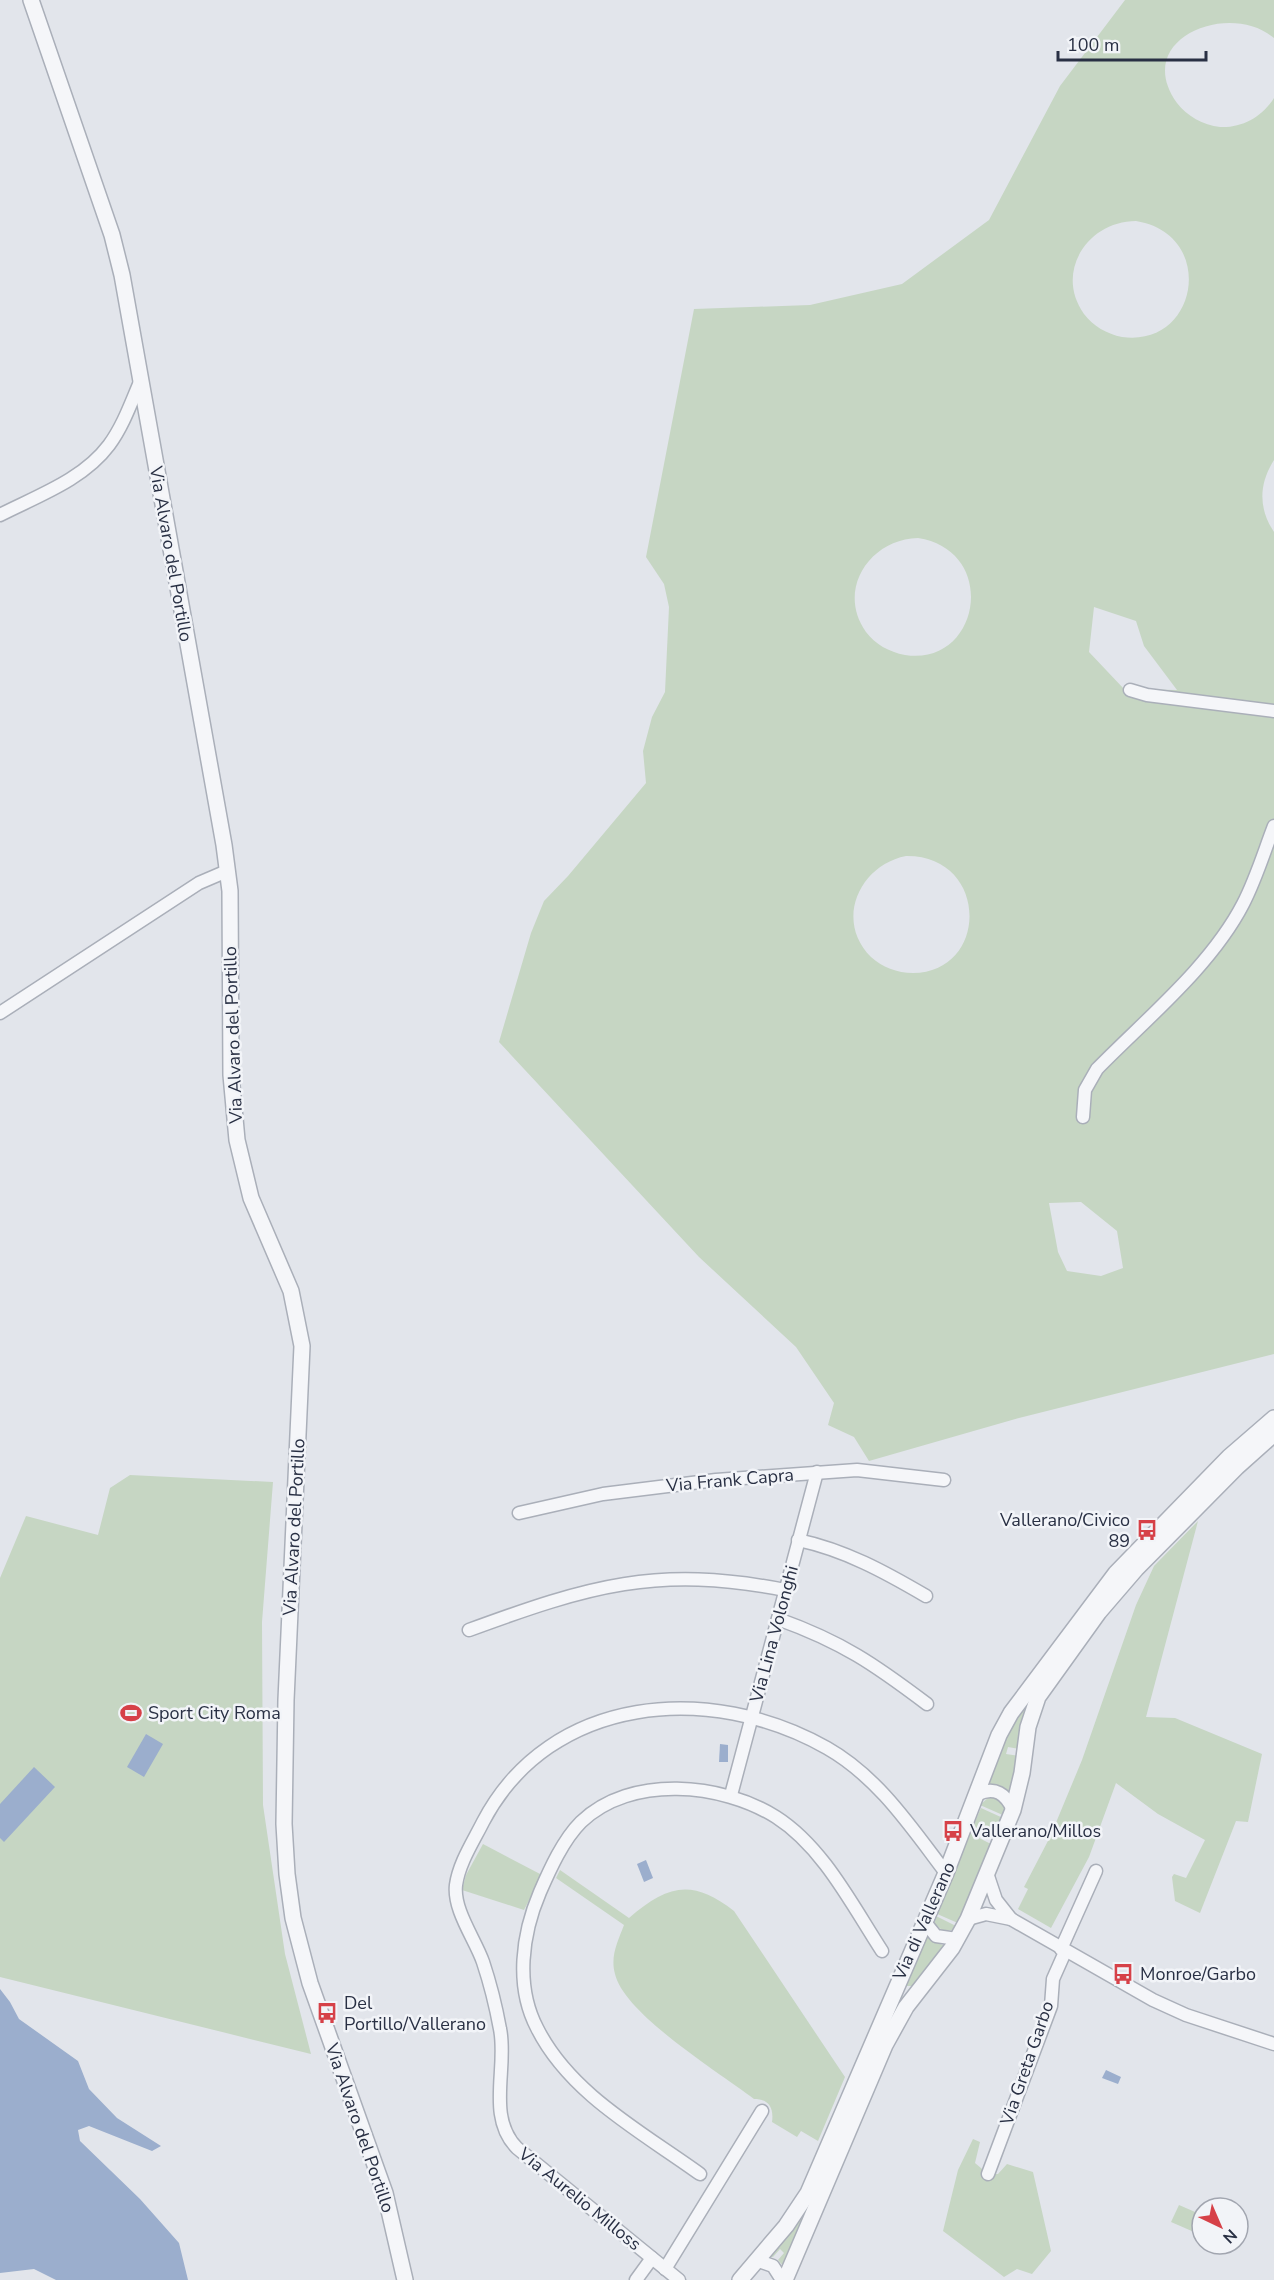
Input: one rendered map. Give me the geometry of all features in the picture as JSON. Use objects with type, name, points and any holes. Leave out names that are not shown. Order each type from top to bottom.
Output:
[{"type":"street","name":"Via Alvaro del Portillo","points":[[31,0],[117,251],[227,871],[232,1093],[237,1140],[250,1198],[291,1291],[302,1346],[285,1712],[284,1833],[289,1890],[310,1983],[385,2193],[405,2280]]},
{"type":"street","points":[[0,516],[70,478],[98,458],[120,427],[140,382]]},
{"type":"street","points":[[1130,690],[1147,695],[1274,711]]},
{"type":"street","points":[[1083,1117],[1085,1090],[1096,1070],[1199,965],[1224,934],[1243,903],[1274,826]]},
{"type":"street","points":[[0,1013],[199,884],[227,871]]},
{"type":"street","name":"Via di Vallerano","points":[[740,2280],[786,2226],[808,2193],[946,1873],[1007,1718],[1090,1604],[1125,1563],[1229,1457],[1274,1418]]},
{"type":"street","name":"Via di Vallerano","points":[[783,2280],[885,2045],[919,1988],[957,1939],[968,1920],[1013,1810],[1029,1722],[1036,1701],[1050,1678],[1136,1569],[1243,1461],[1274,1434]]},
{"type":"street","name":"Via Frank Capra","points":[[519,1514],[578,1499],[659,1486],[817,1472],[868,1471],[944,1480]]},
{"type":"street","name":"Via Lina Volonghi","points":[[731,1795],[817,1472]]},
{"type":"street","points":[[798,1540],[853,1557],[926,1596]]},
{"type":"street","points":[[469,1630],[571,1594],[628,1582],[705,1579],[785,1590]]},
{"type":"street","points":[[778,1619],[816,1632],[853,1651],[927,1704]]},
{"type":"street","name":"Via Aurelio Milloss","points":[[679,2280],[517,2148],[507,2136],[501,2113],[501,2033],[484,1966],[457,1898],[457,1878],[463,1862],[500,1793],[526,1764],[558,1741],[604,1721],[644,1711],[701,1709],[752,1716],[819,1744],[859,1770],[898,1810],[946,1873]]},
{"type":"street","points":[[700,2174],[594,2097],[561,2065],[540,2034],[532,2016],[525,1986],[524,1947],[529,1921],[544,1882],[571,1834],[592,1814],[622,1799],[660,1791],[696,1789],[731,1795],[775,1816],[802,1838],[819,1857],[882,1951]]},
{"type":"street","points":[[978,1794],[989,1790],[1000,1792],[1013,1810]]},
{"type":"street","name":"Via Greta Garbo","points":[[988,2174],[1051,2006],[1053,1980],[1063,1950],[1096,1871]]},
{"type":"street","points":[[987,1873],[996,1900],[1011,1919]]},
{"type":"street","points":[[968,1920],[986,1914],[1011,1919],[1167,2007],[1274,2044]]},
{"type":"street","points":[[924,1920],[936,1936],[957,1939]]},
{"type":"street","points":[[665,2269],[762,2111]]},
{"type":"street","points":[[636,2280],[652,2258]]},
{"type":"street","points":[[756,2260],[773,2266],[783,2280]]},
{"type":"green space","points":[[1125,0],[1274,0],[1274,38],[1255,27],[1233,23],[1211,25],[1191,32],[1176,44],[1166,60],[1166,80],[1177,103],[1186,112],[1202,122],[1220,127],[1236,126],[1251,120],[1264,111],[1274,98],[1274,460],[1265,478],[1262,496],[1265,514],[1274,532],[1274,1354],[1019,1418],[869,1461],[854,1437],[828,1425],[834,1403],[796,1347],[699,1257],[499,1042],[531,933],[544,901],[568,876],[646,783],[643,751],[652,717],[665,692],[669,607],[664,584],[646,557],[694,309],[810,305],[902,284],[989,220],[1060,86]],"holes":[[[1136,221],[1162,230],[1179,246],[1187,266],[1188,288],[1182,309],[1168,325],[1148,336],[1122,337],[1106,332],[1084,314],[1076,298],[1073,282],[1075,266],[1081,252],[1091,239],[1103,230],[1119,223]],[[918,538],[944,547],[961,563],[970,584],[970,606],[964,627],[950,644],[930,654],[905,655],[888,650],[866,632],[858,616],[855,600],[857,584],[863,570],[885,547]],[[1094,607],[1136,621],[1144,646],[1177,690],[1124,689],[1089,652]],[[906,856],[933,861],[953,874],[965,892],[970,914],[967,935],[956,954],[938,968],[913,973],[890,969],[871,957],[860,942],[854,927],[854,911],[857,896],[865,882],[876,870],[890,861]],[[1081,1202],[1117,1231],[1123,1268],[1101,1276],[1067,1271],[1058,1252],[1049,1203]]]},
{"type":"green space","name":"Sport City Roma","points":[[130,1475],[273,1482],[262,1622],[263,1805],[285,1954],[311,2054],[0,1977],[0,1578],[26,1516],[98,1535],[110,1488]]},
{"type":"green space","points":[[1198,1521],[1146,1717],[1175,1718],[1262,1754],[1248,1822],[1236,1821],[1200,1913],[1175,1901],[1172,1877],[1174,1874],[1186,1878],[1205,1840],[1158,1814],[1116,1783],[1089,1857],[1051,1928],[1018,1909],[1028,1889],[1024,1887],[1050,1837],[1082,1760],[1136,1605],[1154,1566]]},
{"type":"green space","points":[[1036,1685],[1019,1749],[1008,1747],[1006,1754],[1019,1756],[1012,1794],[1003,1787],[987,1785],[1009,1729]]},
{"type":"green space","points":[[990,1796],[999,1798],[1005,1807],[1005,1816],[980,1805]]},
{"type":"green space","points":[[981,1808],[1003,1818],[995,1839],[982,1833],[979,1838],[993,1845],[960,1924],[935,1913]]},
{"type":"green space","points":[[483,1844],[542,1875],[524,1910],[462,1890],[466,1875]]},
{"type":"green space","points":[[560,1870],[629,1918],[656,1898],[680,1890],[692,1890],[705,1894],[719,1900],[734,1911],[845,2077],[818,2141],[801,2131],[797,2137],[772,2122],[772,2112],[767,2103],[754,2099],[697,2059],[636,2007],[622,1990],[615,1974],[613,1961],[624,1925],[556,1878]]},
{"type":"green space","points":[[934,1915],[958,1927],[943,1931],[935,1924]]},
{"type":"green space","points":[[925,1934],[931,1941],[946,1946],[914,1986],[905,1986],[902,1991]]},
{"type":"green space","points":[[900,1994],[904,1998],[884,2035]]},
{"type":"green space","points":[[973,2139],[980,2142],[975,2163],[988,2174],[998,2174],[1007,2164],[1033,2172],[1051,2251],[1032,2274],[1017,2269],[1004,2277],[943,2231],[958,2170]]},
{"type":"green space","points":[[812,2197],[784,2267],[778,2260],[784,2253],[780,2249],[773,2257],[768,2256]]},
{"type":"green space","points":[[1179,2205],[1190,2210],[1190,2230],[1171,2222]]},
{"type":"water","points":[[146,1734],[163,1744],[144,1777],[127,1767]]},
{"type":"water","points":[[720,1744],[728,1745],[728,1762],[719,1762]]},
{"type":"water","points":[[34,1767],[55,1787],[4,1842],[0,1838],[0,1804]]},
{"type":"water","points":[[646,1860],[653,1878],[644,1882],[637,1864]]},
{"type":"water","points":[[0,1989],[19,2019],[78,2061],[89,2089],[117,2118],[161,2146],[152,2151],[89,2126],[78,2130],[80,2141],[140,2199],[179,2243],[188,2280],[56,2280],[34,2269],[0,2273]]},
{"type":"water","points":[[1106,2070],[1121,2077],[1118,2084],[1102,2078]]},
{"type":"place","name":"Vallerano/Civico 89","points":[[1147,1530]]},
{"type":"place","name":"Sport City Roma","points":[[131,1713]]},
{"type":"place","name":"Vallerano/Millos","points":[[953,1831]]},
{"type":"place","name":"Monroe/Garbo","points":[[1123,1974]]},
{"type":"place","name":"Del Portillo/Vallerano","points":[[327,2013]]}]
